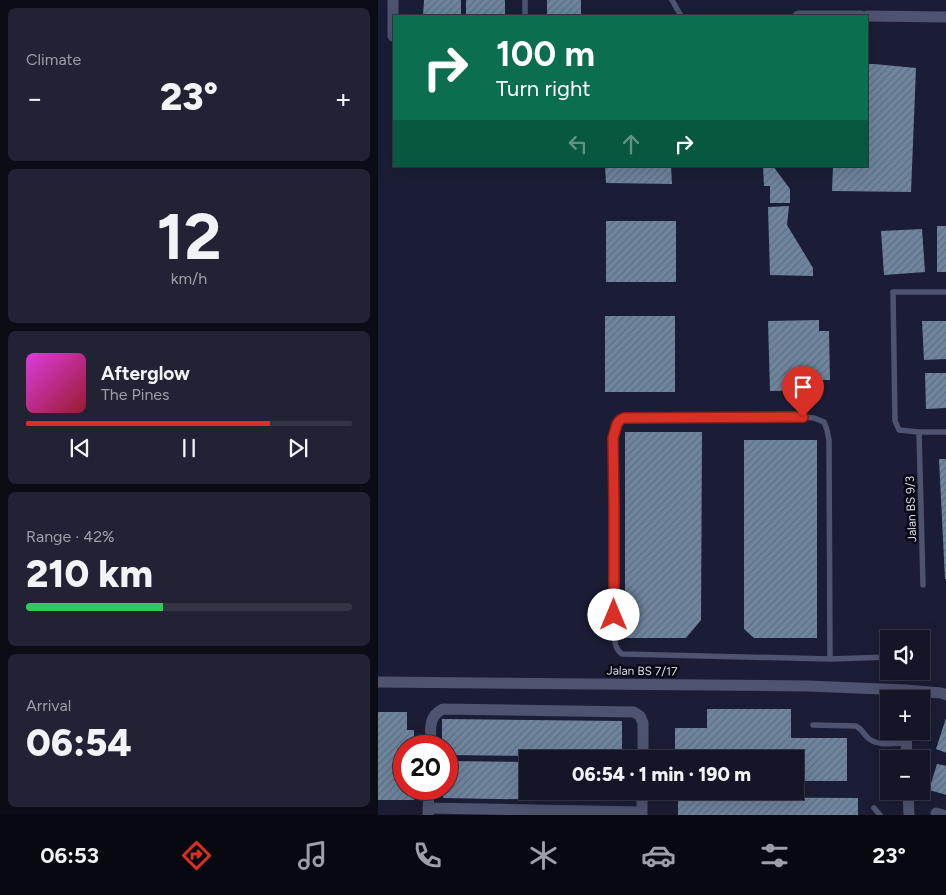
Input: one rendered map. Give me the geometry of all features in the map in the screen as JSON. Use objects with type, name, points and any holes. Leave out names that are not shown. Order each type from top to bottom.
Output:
[{"type":"street","points":[[392,36],[393,0]]},
{"type":"street","points":[[868,16],[946,17]]},
{"type":"street","name":"Jalan BS 7/17","points":[[378,682],[808,686],[880,692]]},
{"type":"street","name":"Jalan BS 7/17","points":[[930,693],[941,692],[946,695]]},
{"type":"street","points":[[431,735],[432,720],[436,712],[443,709],[634,712],[640,716],[643,722],[643,750]]},
{"type":"street","points":[[906,743],[906,750]]},
{"type":"street","points":[[428,812],[642,813],[642,800]]},
{"type":"street","points":[[908,800],[909,815]]},
{"type":"lane","points":[[525,0],[525,15]]},
{"type":"lane","points":[[672,0],[680,15]]},
{"type":"lane","points":[[946,292],[893,292],[894,421],[899,430],[946,432]]},
{"type":"lane","points":[[830,659],[829,440],[824,422],[814,418],[803,417],[624,418],[620,420],[613,438],[614,634],[618,652],[622,654],[830,659],[880,657]]},
{"type":"lane","name":"Jalan BS 9/3","points":[[919,432],[923,585]]},
{"type":"lane","points":[[813,725],[856,726],[876,743],[906,743]]},
{"type":"lane","points":[[874,808],[880,815]]},
{"type":"building","points":[[424,0],[461,0],[461,15],[423,15]]},
{"type":"building","points":[[466,0],[505,0],[505,15],[466,15]]},
{"type":"building","points":[[547,0],[581,0],[581,15],[547,15]]},
{"type":"building","points":[[868,64],[916,68],[911,192],[832,191],[833,167],[868,167]]},
{"type":"building","points":[[605,167],[671,167],[672,184],[606,183]]},
{"type":"building","points":[[763,167],[774,167],[790,189],[790,203],[770,203],[770,186],[764,186]]},
{"type":"building","points":[[789,206],[787,225],[813,268],[813,276],[770,275],[768,207]]},
{"type":"building","points":[[606,221],[676,221],[676,282],[606,282]]},
{"type":"building","points":[[937,226],[947,226],[947,272],[937,272]]},
{"type":"building","points":[[922,229],[925,272],[884,275],[881,231]]},
{"type":"building","points":[[605,316],[675,316],[675,392],[605,392]]},
{"type":"building","points":[[819,320],[819,331],[829,331],[830,380],[823,380],[823,390],[770,391],[768,321]]},
{"type":"building","points":[[922,321],[947,321],[947,359],[924,360]]},
{"type":"building","points":[[925,373],[947,373],[947,408],[926,409]]},
{"type":"building","points":[[625,432],[702,432],[701,620],[686,638],[625,638]]},
{"type":"building","points":[[744,440],[817,440],[817,638],[754,638],[744,629]]},
{"type":"building","points":[[939,459],[947,459],[947,579],[945,579]]},
{"type":"building","points":[[707,709],[791,709],[791,738],[847,738],[847,781],[804,781],[804,750],[675,750],[675,728],[707,728]]},
{"type":"building","points":[[378,712],[407,712],[407,730],[414,730],[414,735],[393,735],[393,800],[378,800]]},
{"type":"building","points":[[947,718],[947,753],[936,749]]},
{"type":"building","points":[[442,719],[622,721],[622,750],[519,750],[519,756],[458,755],[458,735],[442,735]]},
{"type":"building","points":[[458,761],[519,762],[519,799],[458,798]]},
{"type":"building","points":[[937,764],[947,766],[947,795],[930,790]]},
{"type":"building","points":[[858,798],[858,815],[678,815],[678,800]]},
{"type":"building","points":[[560,800],[619,800],[619,801]]},
{"type":"route","points":[[614,615],[613,438],[620,420],[624,418],[803,417]]}]
